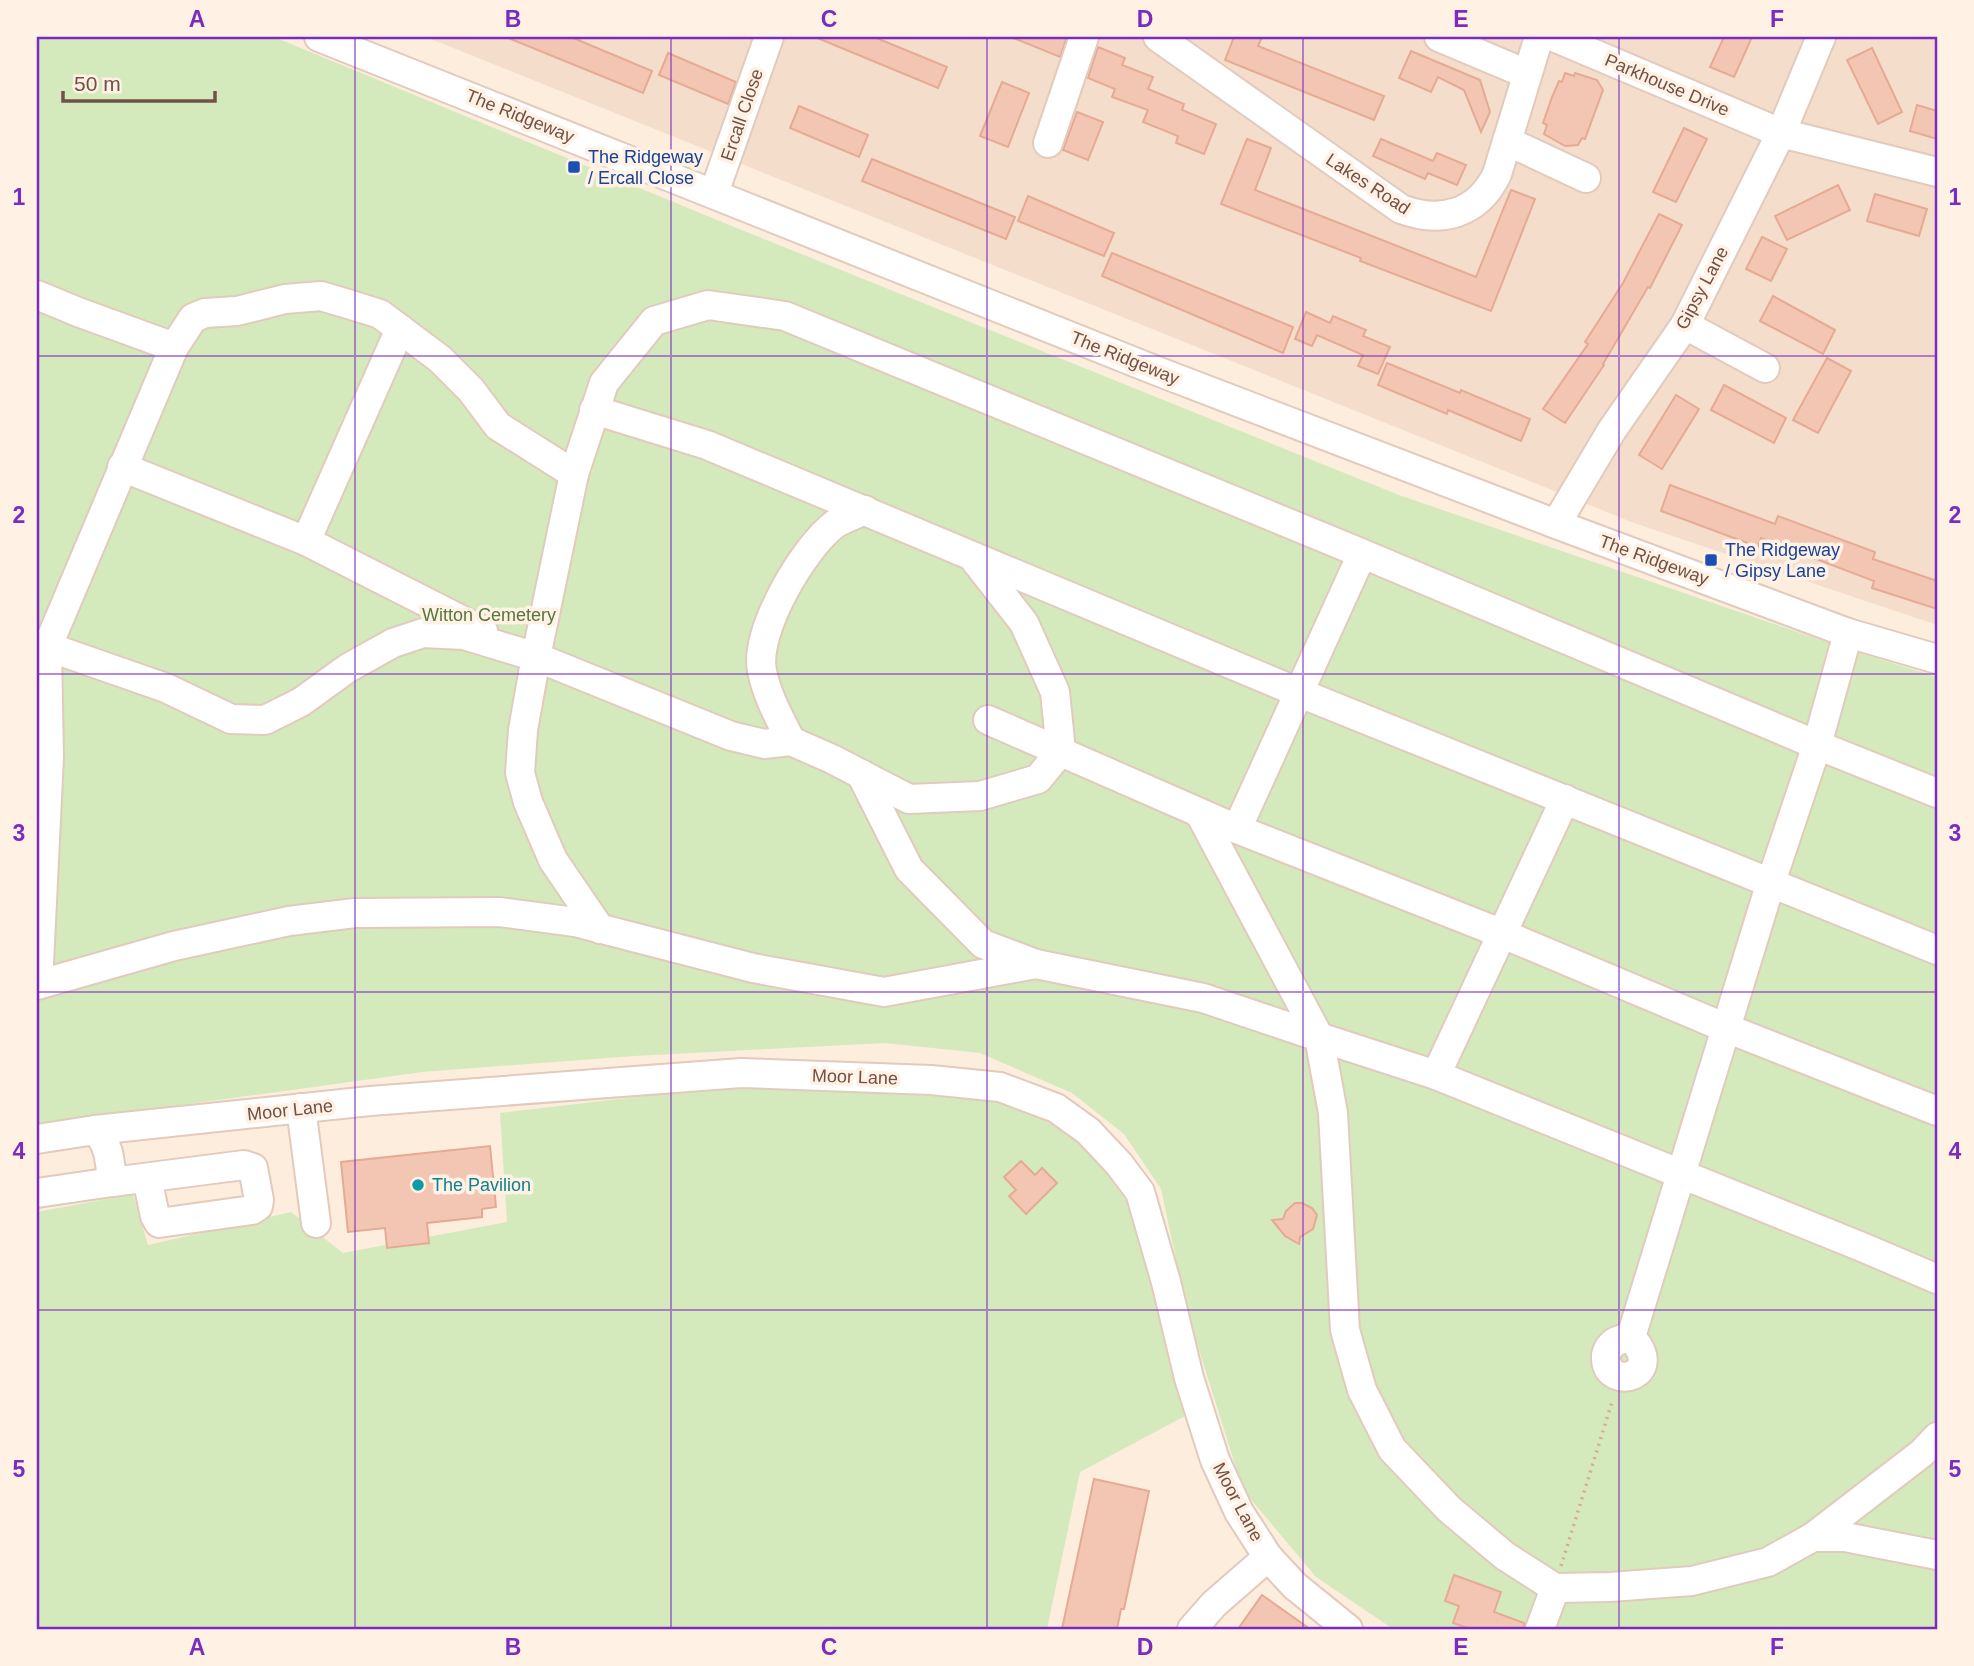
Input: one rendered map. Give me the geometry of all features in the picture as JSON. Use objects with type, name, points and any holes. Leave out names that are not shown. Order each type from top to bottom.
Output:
[{"type":"street","name":"The Ridgeway","points":[[319,37],[1157,371],[1848,633],[1937,659]]},
{"type":"street","name":"Ercall Close","points":[[714,193],[769,37]]},
{"type":"street","points":[[1048,143],[1084,37]]},
{"type":"street","name":"Lakes Road","points":[[1158,37],[1379,194],[1401,209],[1419,216],[1451,215],[1469,207],[1492,186],[1539,37]]},
{"type":"street","points":[[1439,37],[1527,74]]},
{"type":"street","name":"Parkhouse Drive","points":[[1554,37],[1781,133],[1937,172]]},
{"type":"street","name":"Gipsy Lane","points":[[1556,524],[1612,430],[1685,325],[1781,133],[1821,37]]},
{"type":"street","points":[[1507,141],[1586,178]]},
{"type":"street","points":[[37,295],[174,346]]},
{"type":"street","points":[[574,474],[498,426],[471,390],[440,359],[380,314],[321,296],[285,299],[237,311],[205,313],[193,318],[174,346],[42,646],[49,757],[37,984],[174,946],[289,921],[355,913],[499,912],[575,922],[753,968],[884,992],[1036,964]]},
{"type":"street","points":[[600,929],[553,860],[528,802],[520,773],[523,730],[574,474],[604,383],[654,321],[708,305],[785,316],[1937,793]]},
{"type":"street","points":[[1685,325],[1765,368]]},
{"type":"street","points":[[306,541],[400,329]]},
{"type":"street","points":[[594,410],[707,445],[1300,693],[1937,950]]},
{"type":"street","points":[[122,467],[306,541],[536,657],[731,736],[764,744],[791,741],[909,799],[980,796],[1038,779],[1060,751],[1055,692],[1050,680],[1024,623],[973,556]]},
{"type":"street","points":[[791,741],[774,707],[761,668],[765,632],[805,555],[835,525],[865,510]]},
{"type":"street","points":[[1237,829],[1362,554]]},
{"type":"street","points":[[42,646],[166,688],[230,719],[265,720],[301,702],[348,668],[393,643],[423,633],[464,635],[536,657]]},
{"type":"street","points":[[1620,1377],[1606,1365],[1606,1352],[1614,1342],[1631,1336],[1770,882],[1817,745],[1848,633]]},
{"type":"street","points":[[988,720],[1200,814],[1937,1111]]},
{"type":"street","points":[[861,774],[909,869],[984,944],[1036,964],[1203,998],[1436,1075],[1937,1279]]},
{"type":"street","points":[[1436,1075],[1565,799]]},
{"type":"street","points":[[1200,814],[1320,1037],[1333,1113],[1345,1330],[1362,1390],[1392,1449],[1449,1509],[1505,1556],[1555,1588],[1692,1581],[1768,1562],[1813,1537],[1922,1453],[1937,1437]]},
{"type":"street","name":"Moor Lane","points":[[37,1139],[95,1130],[301,1108],[741,1073],[931,1080],[1000,1087],[1056,1108],[1088,1130],[1140,1192],[1166,1282],[1189,1378],[1215,1460],[1239,1512],[1268,1557],[1295,1586],[1348,1629]]},
{"type":"street","points":[[301,1108],[316,1223]]},
{"type":"street","points":[[95,1130],[103,1138],[107,1148],[112,1182]]},
{"type":"street","points":[[37,1193],[147,1178]]},
{"type":"street","points":[[1813,1537],[1845,1537],[1937,1555]]},
{"type":"street","points":[[1192,1629],[1214,1604],[1268,1557]]},
{"type":"street","points":[[1540,1629],[1555,1588]]},
{"type":"path","points":[[1565,1554],[1620,1377]]},
{"type":"shaded area","points":[[426,37],[1937,37],[1937,625],[1634,523]]},
{"type":"green space","name":"Witton Cemetery","points":[[37,37],[274,37],[722,222],[1399,495],[1838,646],[1937,677],[1937,1629],[1393,1629],[1316,1577],[1243,1490],[1188,1315],[1161,1189],[1124,1134],[1072,1093],[980,1053],[885,1043],[634,1056],[422,1072],[37,1125]]},
{"type":"green space","points":[[730,1086],[1009,1100],[1089,1146],[1132,1209],[1185,1416],[1080,1472],[1047,1629],[37,1629],[37,1212],[133,1194],[148,1245],[291,1212],[343,1253],[507,1222],[500,1113]]},
{"type":"building","points":[[506,37],[571,37],[652,71],[643,93]]},
{"type":"building","points":[[815,37],[874,37],[947,67],[938,88]]},
{"type":"building","points":[[1011,37],[1067,37],[1060,57]]},
{"type":"building","points":[[1234,37],[1262,37],[1258,46],[1384,96],[1374,120],[1225,60]]},
{"type":"building","points":[[1724,37],[1752,37],[1734,77],[1710,67]]},
{"type":"building","points":[[1098,47],[1125,58],[1122,65],[1153,77],[1148,89],[1184,104],[1182,110],[1216,124],[1204,154],[1176,143],[1178,136],[1143,122],[1148,110],[1112,97],[1115,89],[1088,78]]},
{"type":"building","points":[[1872,48],[1902,112],[1878,124],[1847,60]]},
{"type":"building","points":[[1411,51],[1480,80],[1490,112],[1481,132],[1464,90],[1438,77],[1431,92],[1399,78]]},
{"type":"building","points":[[668,53],[736,82],[728,104],[659,75]]},
{"type":"building","points":[[1565,73],[1574,76],[1575,73],[1597,80],[1603,90],[1585,139],[1582,138],[1578,145],[1565,146],[1544,134],[1547,125],[1543,123],[1559,81],[1562,82]]},
{"type":"building","points":[[1002,82],[1029,93],[1008,147],[980,136]]},
{"type":"building","points":[[1917,105],[1937,111],[1937,139],[1910,131]]},
{"type":"building","points":[[799,106],[868,135],[859,157],[790,128]]},
{"type":"building","points":[[1077,112],[1103,122],[1088,160],[1063,150]]},
{"type":"building","points":[[1684,128],[1707,139],[1676,202],[1653,192]]},
{"type":"building","points":[[1247,139],[1271,148],[1255,190],[1476,277],[1511,190],[1535,199],[1491,311],[1221,204]]},
{"type":"building","points":[[1381,139],[1433,161],[1437,153],[1466,165],[1457,185],[1428,173],[1425,179],[1373,156]]},
{"type":"building","points":[[872,159],[1015,217],[1006,239],[862,181]]},
{"type":"building","points":[[1838,185],[1850,210],[1787,240],[1775,216]]},
{"type":"building","points":[[1875,194],[1927,209],[1919,236],[1867,221]]},
{"type":"building","points":[[1028,196],[1114,233],[1104,256],[1018,221]]},
{"type":"building","points":[[1659,214],[1682,225],[1650,288],[1648,287],[1604,365],[1565,423],[1543,409],[1588,344],[1585,342],[1623,283]]},
{"type":"building","points":[[1762,237],[1787,249],[1771,281],[1746,269]]},
{"type":"building","points":[[1112,253],[1293,327],[1283,353],[1102,276]]},
{"type":"building","points":[[1773,296],[1835,330],[1823,354],[1760,321]]},
{"type":"building","points":[[1306,312],[1330,323],[1333,316],[1366,330],[1363,336],[1390,347],[1378,374],[1358,366],[1363,355],[1317,335],[1312,346],[1295,339]]},
{"type":"building","points":[[1827,358],[1851,371],[1818,433],[1793,420]]},
{"type":"building","points":[[1387,363],[1530,419],[1521,441],[1448,410],[1447,414],[1378,385]]},
{"type":"building","points":[[1724,385],[1786,418],[1774,443],[1711,410]]},
{"type":"building","points":[[1676,395],[1699,409],[1662,469],[1639,455]]},
{"type":"building","points":[[1670,485],[1775,524],[1778,516],[1875,552],[1873,559],[1937,581],[1937,609],[1872,588],[1874,581],[1761,538],[1758,547],[1661,511]]},
{"type":"building","name":"The Pavilion","points":[[490,1146],[496,1207],[482,1209],[482,1217],[427,1223],[429,1243],[387,1248],[385,1228],[348,1232],[341,1162]]},
{"type":"building","points":[[1021,1161],[1035,1175],[1042,1168],[1057,1183],[1026,1214],[1009,1196],[1016,1190],[1004,1177]]},
{"type":"building","points":[[1295,1203],[1312,1208],[1317,1215],[1313,1229],[1300,1237],[1299,1244],[1285,1236],[1272,1220],[1283,1219],[1286,1211]]},
{"type":"building","points":[[1094,1479],[1149,1491],[1124,1609],[1121,1609],[1117,1629],[1062,1629]]},
{"type":"building","points":[[1454,1575],[1501,1592],[1494,1612],[1524,1623],[1524,1629],[1470,1629],[1453,1623],[1459,1606],[1445,1601]]},
{"type":"building","points":[[1262,1595],[1310,1629],[1238,1629]]},
{"type":"place","name":"The Ridgeway / Ercall Close","points":[[574,167]]},
{"type":"place","name":"The Ridgeway / Gipsy Lane","points":[[1711,560]]},
{"type":"place","name":"The Pavilion","points":[[418,1185]]}]
